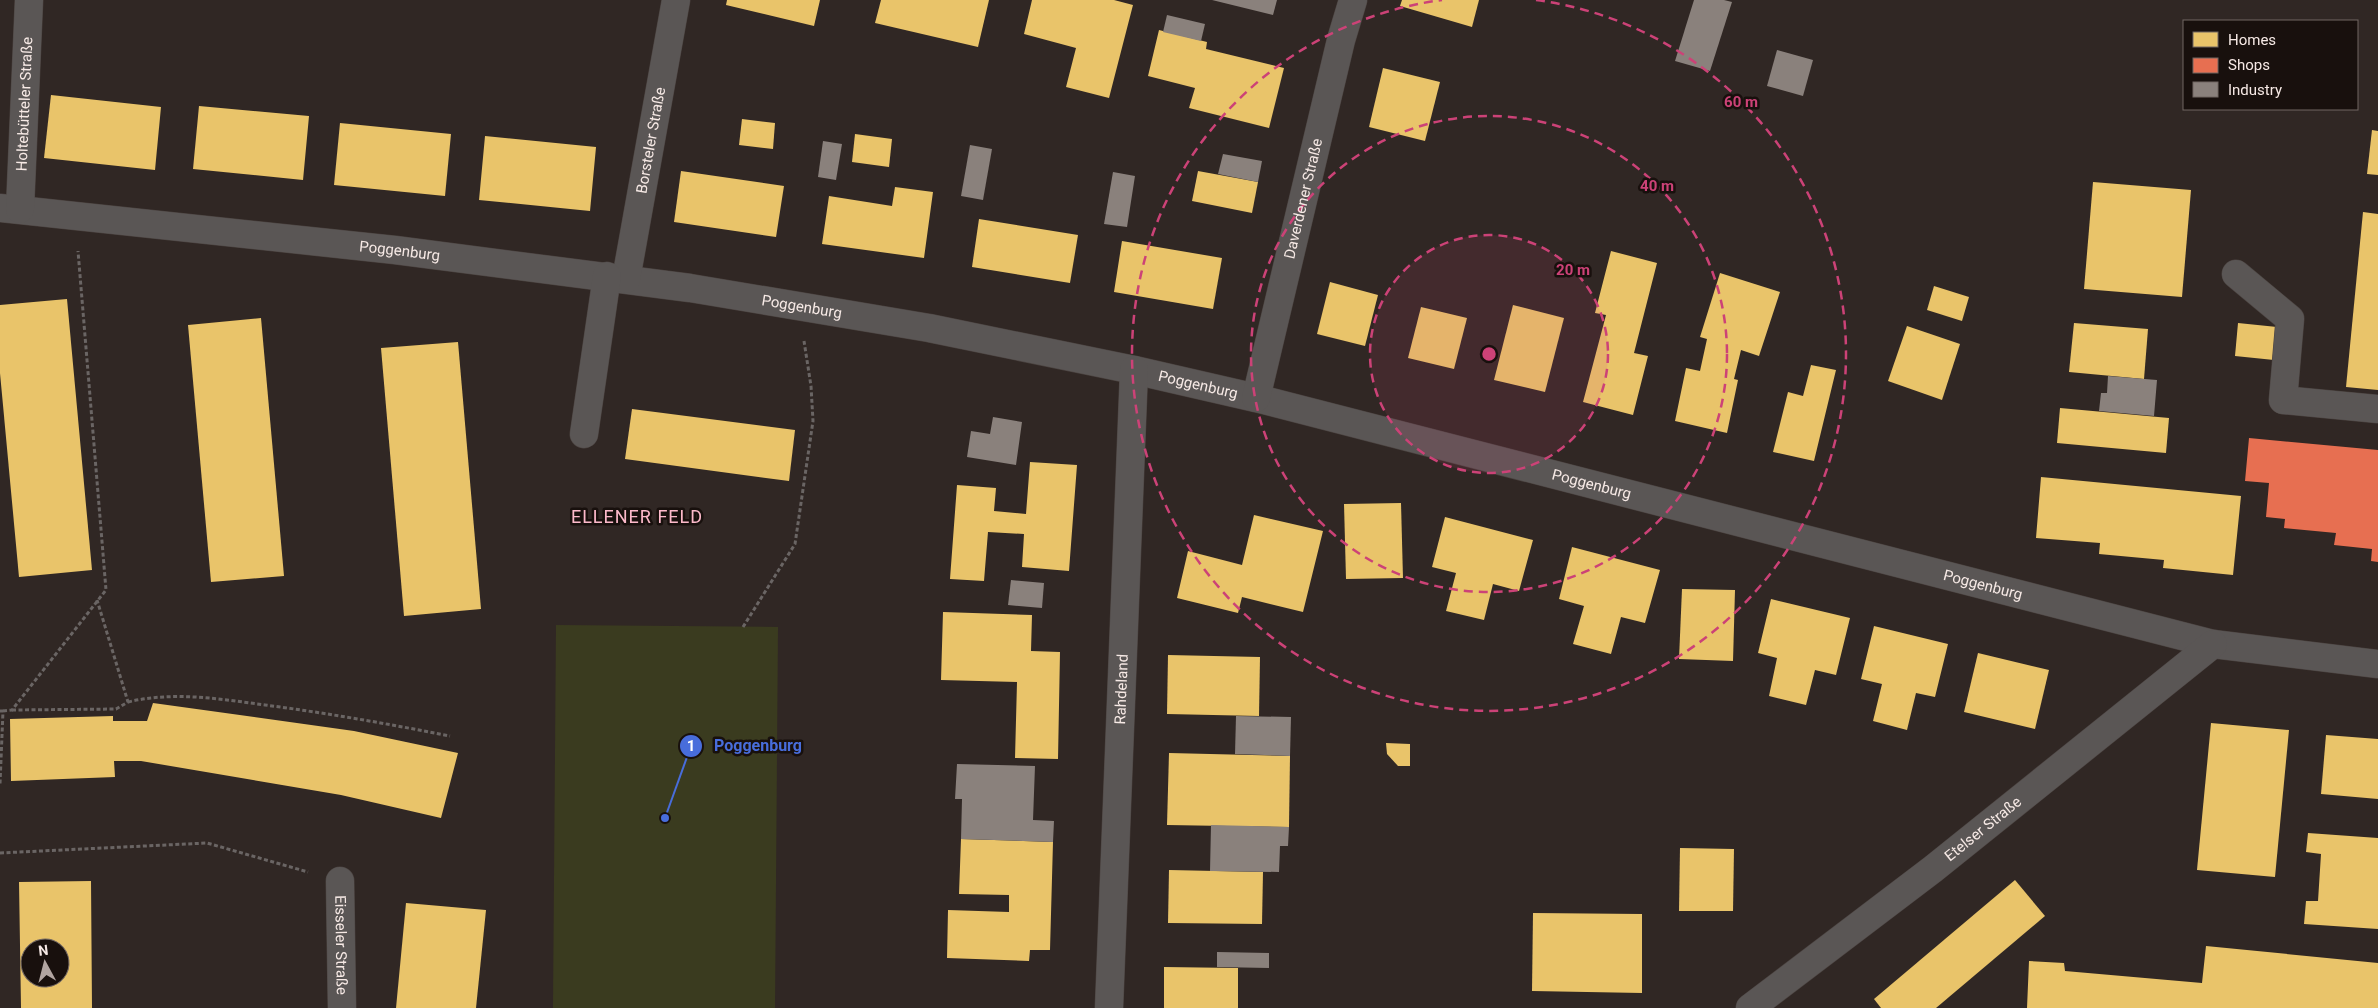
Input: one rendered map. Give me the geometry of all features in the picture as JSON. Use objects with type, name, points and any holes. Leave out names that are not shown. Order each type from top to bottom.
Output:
[{"type":"street","name":"Holtebütteler Straße","points":[[10,208],[29,0]]},
{"type":"street","name":"Borsteler Straße","points":[[584,434],[676,0]]},
{"type":"street","name":"Daverdener Straße","points":[[1256,398],[1341,40],[1353,0]]},
{"type":"street","name":"Poggenburg","points":[[10,208],[395,250],[616,277],[929,328],[1134,370],[1256,398],[2213,644],[2378,664]]},
{"type":"street","points":[[2236,274],[2290,319],[2283,400],[2378,409]]},
{"type":"street","name":"Rahdeland","points":[[1109,1008],[1134,370]]},
{"type":"street","name":"Etelser Straße","points":[[1750,1008],[1932,870],[2213,644]]},
{"type":"street","name":"Eisseler Straße","points":[[340,881],[342,1008]]},
{"type":"path","points":[[12,710],[106,590],[76,216]]},
{"type":"path","points":[[743,627],[795,544],[812,421],[811,386],[798,306]]},
{"type":"path","points":[[97,600],[128,702]]},
{"type":"path","points":[[0,784],[1,711],[116,709],[128,702],[140,699],[195,695],[332,714],[450,736]]},
{"type":"path","points":[[0,853],[207,842],[340,881]]},
{"type":"green space","points":[[556,625],[778,627],[775,1008],[553,1008]]},
{"type":"building: Homes","points":[[727,0],[820,0],[814,26],[726,5]]},
{"type":"building: Homes","points":[[881,0],[989,0],[978,47],[875,23]]},
{"type":"building: Homes","points":[[1032,0],[1114,0],[1133,5],[1109,98],[1066,87],[1076,48],[1024,34]]},
{"type":"building: Homes","points":[[1402,0],[1479,0],[1472,27],[1400,6]]},
{"type":"building: Homes","points":[[1159,30],[1207,42],[1206,49],[1284,68],[1269,128],[1189,108],[1195,88],[1148,76]]},
{"type":"building: Homes","points":[[1383,68],[1440,82],[1425,141],[1369,127]]},
{"type":"building: Homes","points":[[51,95],[161,107],[155,170],[44,158]]},
{"type":"building: Homes","points":[[199,106],[309,116],[303,180],[193,169]]},
{"type":"building: Homes","points":[[742,119],[775,123],[773,149],[739,145]]},
{"type":"building: Homes","points":[[340,123],[451,134],[445,196],[334,185]]},
{"type":"building: Homes","points":[[2372,130],[2378,131],[2378,175],[2367,174]]},
{"type":"building: Homes","points":[[855,134],[892,139],[889,167],[852,162]]},
{"type":"building: Homes","points":[[485,136],[596,147],[590,211],[479,200]]},
{"type":"building: Homes","points":[[681,171],[784,186],[776,237],[674,222]]},
{"type":"building: Homes","points":[[1198,171],[1258,182],[1252,213],[1192,201]]},
{"type":"building: Homes","points":[[2093,182],[2191,190],[2182,297],[2084,289]]},
{"type":"building: Homes","points":[[895,187],[933,192],[924,258],[822,244],[829,196],[892,206]]},
{"type":"building: Homes","points":[[2363,212],[2378,214],[2378,390],[2346,387]]},
{"type":"building: Homes","points":[[979,219],[1078,235],[1070,283],[972,267]]},
{"type":"building: Homes","points":[[1122,241],[1222,258],[1213,309],[1114,292]]},
{"type":"building: Homes","points":[[1611,251],[1657,263],[1634,353],[1648,356],[1633,415],[1583,402],[1606,315],[1595,313]]},
{"type":"building: Homes","points":[[1720,273],[1780,292],[1759,356],[1741,350],[1734,379],[1738,380],[1727,433],[1675,421],[1686,368],[1700,371],[1707,339],[1700,337]]},
{"type":"building: Homes","points":[[1330,282],[1378,295],[1365,346],[1317,334]]},
{"type":"building: Homes","points":[[1934,286],[1969,297],[1962,321],[1927,310]]},
{"type":"building: Homes","points":[[67,299],[92,570],[19,577],[0,373],[0,305]]},
{"type":"building: Homes","points":[[1513,305],[1564,318],[1545,392],[1494,380]]},
{"type":"building: Homes","points":[[1421,307],[1467,318],[1454,369],[1408,358]]},
{"type":"building: Homes","points":[[261,318],[284,576],[211,582],[188,325]]},
{"type":"building: Homes","points":[[2074,323],[2148,329],[2144,379],[2069,372]]},
{"type":"building: Homes","points":[[2238,323],[2277,327],[2274,360],[2235,356]]},
{"type":"building: Homes","points":[[1907,326],[1960,344],[1942,400],[1888,381]]},
{"type":"building: Homes","points":[[458,342],[481,609],[404,616],[381,348]]},
{"type":"building: Homes","points":[[1811,365],[1836,370],[1814,461],[1773,452],[1788,392],[1803,396]]},
{"type":"building: Homes","points":[[2060,408],[2169,418],[2166,453],[2057,443]]},
{"type":"building: Homes","points":[[632,409],[795,430],[789,481],[625,459]]},
{"type":"building: Homes","points":[[1030,462],[1077,465],[1069,571],[1022,567],[1024,534],[988,532],[984,581],[950,579],[957,485],[996,488],[994,511],[1026,514]]},
{"type":"building: Homes","points":[[2041,477],[2241,496],[2233,575],[2163,568],[2164,560],[2099,554],[2100,543],[2036,538]]},
{"type":"building: Homes","points":[[1401,503],[1403,578],[1346,579],[1344,504]]},
{"type":"building: Homes","points":[[1254,515],[1323,531],[1303,612],[1242,597],[1238,613],[1177,598],[1188,551],[1242,565]]},
{"type":"building: Homes","points":[[1445,517],[1533,540],[1519,591],[1493,584],[1484,620],[1446,611],[1456,573],[1432,567]]},
{"type":"building: Homes","points":[[1572,547],[1660,570],[1645,623],[1621,617],[1611,654],[1573,644],[1584,606],[1559,599]]},
{"type":"building: Homes","points":[[1682,589],[1735,590],[1733,661],[1679,659]]},
{"type":"building: Homes","points":[[1771,599],[1850,618],[1836,675],[1815,670],[1806,705],[1769,696],[1777,658],[1758,653]]},
{"type":"building: Homes","points":[[943,612],[1032,615],[1031,651],[1060,652],[1058,759],[1015,758],[1017,682],[941,680]]},
{"type":"building: Homes","points":[[1874,626],[1948,644],[1935,697],[1916,693],[1907,730],[1873,721],[1882,684],[1861,679]]},
{"type":"building: Homes","points":[[1978,653],[2049,670],[2035,729],[1964,712]]},
{"type":"building: Homes","points":[[1168,655],[1260,657],[1259,716],[1167,714]]},
{"type":"building: Homes","points":[[153,703],[354,731],[458,753],[441,818],[341,795],[141,761],[114,761],[115,777],[11,781],[10,719],[113,716],[113,721],[147,721]]},
{"type":"building: Homes","points":[[2211,723],[2289,730],[2275,877],[2197,870]]},
{"type":"building: Homes","points":[[2326,735],[2378,739],[2378,799],[2321,794]]},
{"type":"building: Homes","points":[[1386,743],[1410,744],[1410,766],[1398,766],[1387,754]]},
{"type":"building: Homes","points":[[1169,753],[1290,756],[1289,827],[1167,825]]},
{"type":"building: Homes","points":[[2308,833],[2378,838],[2378,929],[2304,924],[2306,901],[2318,901],[2321,854],[2306,852]]},
{"type":"building: Homes","points":[[961,839],[1053,842],[1050,950],[1030,950],[1029,961],[947,958],[948,910],[1009,912],[1009,895],[959,894]]},
{"type":"building: Homes","points":[[1680,848],[1734,849],[1733,911],[1679,911]]},
{"type":"building: Homes","points":[[1169,870],[1263,872],[1262,924],[1168,923]]},
{"type":"building: Homes","points":[[2015,880],[2045,916],[1936,1008],[1881,1008],[1874,999]]},
{"type":"building: Homes","points":[[91,881],[92,1008],[21,1008],[21,988],[70,988],[70,938],[20,938],[20,945],[19,882]]},
{"type":"building: Homes","points":[[406,903],[486,910],[476,1008],[396,1008]]},
{"type":"building: Homes","points":[[1533,913],[1642,914],[1642,993],[1532,991]]},
{"type":"building: Homes","points":[[2206,946],[2378,963],[2378,1008],[2027,1008],[2029,961],[2064,963],[2065,971],[2202,983]]},
{"type":"building: Homes","points":[[1164,967],[1238,968],[1238,1008],[1164,1008]]},
{"type":"building: Shops","points":[[2249,438],[2378,450],[2378,562],[2371,561],[2372,549],[2334,545],[2336,533],[2284,528],[2285,519],[2266,517],[2269,483],[2245,481]]},
{"type":"building: Industry","points":[[1212,0],[1277,0],[1273,15]]},
{"type":"building: Industry","points":[[1694,0],[1724,0],[1732,2],[1710,71],[1675,61]]},
{"type":"building: Industry","points":[[1167,15],[1205,24],[1201,41],[1163,32]]},
{"type":"building: Industry","points":[[1777,50],[1813,60],[1803,96],[1767,86]]},
{"type":"building: Industry","points":[[823,141],[842,144],[836,180],[818,177]]},
{"type":"building: Industry","points":[[970,145],[992,149],[983,200],[961,196]]},
{"type":"building: Industry","points":[[1223,154],[1262,161],[1258,182],[1218,174]]},
{"type":"building: Industry","points":[[1113,172],[1135,176],[1127,227],[1104,224]]},
{"type":"building: Industry","points":[[2108,376],[2157,380],[2154,416],[2099,411],[2101,393],[2107,393]]},
{"type":"building: Industry","points":[[993,417],[1022,422],[1016,465],[967,457],[971,431],[990,434]]},
{"type":"building: Industry","points":[[1011,580],[1044,583],[1042,608],[1008,605]]},
{"type":"building: Industry","points":[[1236,716],[1291,717],[1290,756],[1235,754]]},
{"type":"building: Industry","points":[[957,764],[1035,766],[1033,820],[1054,821],[1053,842],[961,839],[962,799],[955,799]]},
{"type":"building: Industry","points":[[1211,825],[1289,827],[1288,846],[1280,846],[1279,872],[1210,871]]},
{"type":"building: Industry","points":[[1217,952],[1269,953],[1269,968],[1217,967]]},
{"type":"place","name":"Poggenburg","points":[[665,818]]},
{"type":"district","name":"ELLENER FELD","points":[[637,517]]}]
